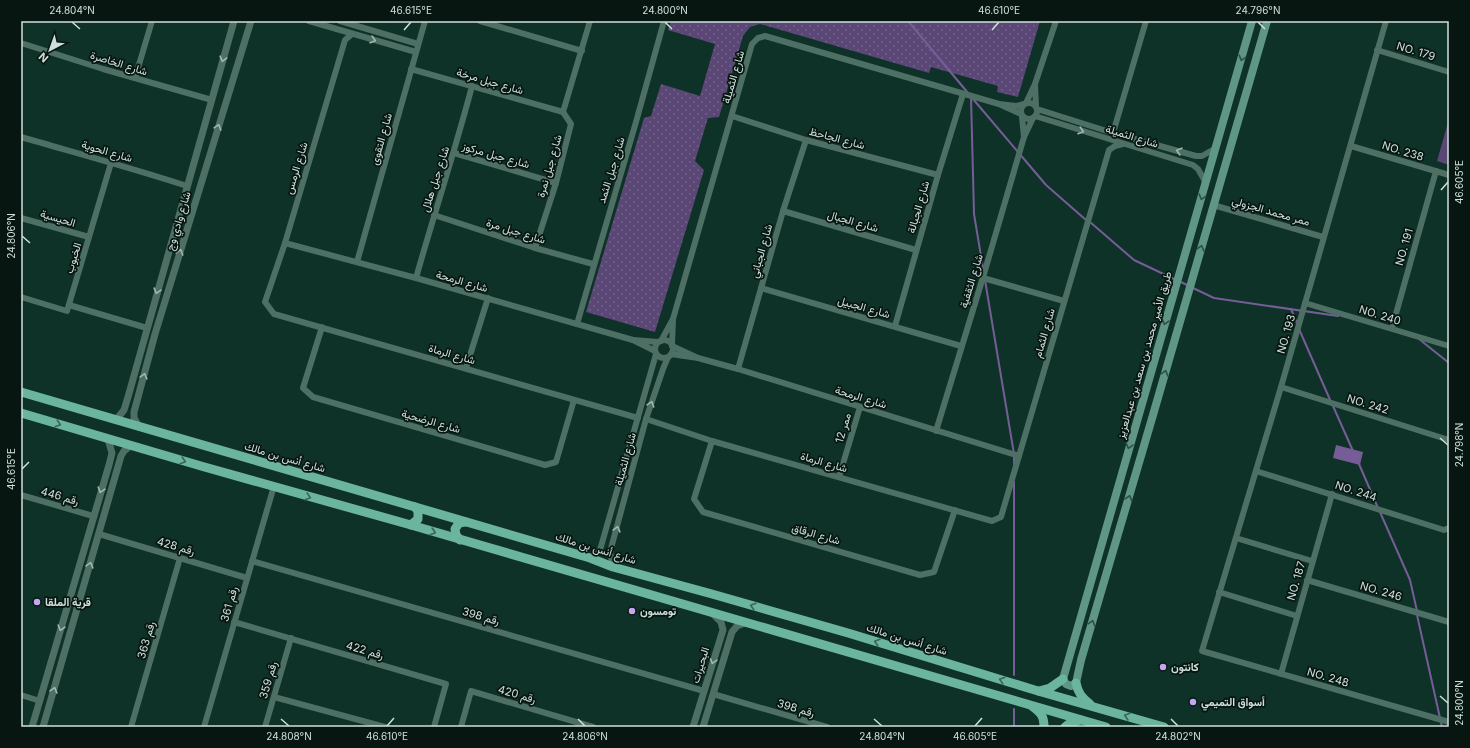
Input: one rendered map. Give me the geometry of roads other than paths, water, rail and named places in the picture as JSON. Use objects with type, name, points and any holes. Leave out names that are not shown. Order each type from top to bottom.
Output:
[{"type":"main road","name":"طريق الأمير محمد بن سعد بن عبدالعزيز","points":[[1062,679],[1252,21]]},
{"type":"main road","points":[[1093,706],[1077,691],[1076,683],[1081,660],[1267,21]]},
{"type":"main road","name":"شارع أنس بن مالك","points":[[21,392],[590,558],[613,567],[848,633],[1038,691],[1164,727]]},
{"type":"main road","points":[[21,413],[274,486],[330,504],[411,525],[1106,727]]},
{"type":"main road","points":[[411,525],[418,519],[418,512],[415,507]]},
{"type":"main road","points":[[460,540],[456,535],[455,529],[459,523],[465,522]]},
{"type":"main road","points":[[1038,691],[1050,688],[1062,679],[1066,684],[1071,686],[1076,683]]},
{"type":"main road","points":[[1030,705],[1042,714],[1044,718],[1044,727]]},
{"type":"main road","points":[[1064,727],[1070,723],[1083,720]]},
{"type":"street","points":[[135,78],[152,21]]},
{"type":"street","name":"شارع وادي وج","points":[[116,420],[124,410],[128,397],[234,21]]},
{"type":"street","name":"شارع وادي وج","points":[[139,427],[134,415],[137,399],[155,334],[251,21]]},
{"type":"street","points":[[309,21],[416,52]]},
{"type":"street","points":[[340,21],[350,22],[418,44]]},
{"type":"street","name":"شارع التقوى","points":[[357,262],[425,21]]},
{"type":"street","points":[[480,21],[491,22],[582,51]]},
{"type":"street","points":[[564,112],[590,21]]},
{"type":"street","name":"شارع جبل الثمد","points":[[577,324],[664,21]]},
{"type":"street","points":[[1024,137],[1020,109],[1025,103],[1035,84],[1056,21]]},
{"type":"street","points":[[1113,133],[1146,21]]},
{"type":"street","name":"NO. 193","points":[[1202,651],[1282,387],[1323,237],[1351,146],[1386,21]]},
{"type":"street","points":[[341,31],[345,40],[352,34]]},
{"type":"street","name":"شارع الثميلة","points":[[673,319],[752,44],[758,38],[765,36],[999,104]]},
{"type":"street","name":"شارع الرمس","points":[[266,302],[345,40]]},
{"type":"street","name":"شارع الخاصرة","points":[[21,43],[212,100]]},
{"type":"street","name":"NO. 179","points":[[1377,50],[1449,72]]},
{"type":"street","name":"شارع جبل مرخة","points":[[411,69],[564,112]]},
{"type":"street","points":[[1024,137],[1034,117],[1036,108],[1035,84]]},
{"type":"street","name":"شارع جبل هلال","points":[[416,278],[454,153],[472,86]]},
{"type":"street","name":"شارع الجبالة","points":[[895,326],[916,250],[963,94]]},
{"type":"street","points":[[999,104],[1016,106],[1031,103],[1036,108]]},
{"type":"street","points":[[999,104],[1028,119],[1034,117]]},
{"type":"street","name":"شارع الثميلة","points":[[1036,108],[1113,133],[1196,156],[1202,156],[1216,148]]},
{"type":"street","name":"شارع جبل نمرة","points":[[534,248],[556,182],[571,124],[564,112]]},
{"type":"street","name":"شارع الجاحظ","points":[[732,116],[806,140],[938,175]]},
{"type":"street","name":"شارع الثميلة","points":[[1034,117],[1193,165],[1198,169],[1206,183]]},
{"type":"street","name":"شارع الحوية","points":[[21,137],[111,164],[138,170],[187,186]]},
{"type":"street","name":"شارع الثقفية","points":[[936,431],[1024,137]]},
{"type":"street","points":[[1104,139],[1109,150],[1115,146],[1123,144]]},
{"type":"street","name":"شارع الجباني","points":[[738,369],[783,211],[806,140]]},
{"type":"street","name":"NO. 238","points":[[1351,146],[1449,175]]},
{"type":"street","name":"شارع الثمام","points":[[997,519],[1001,517],[1109,150]]},
{"type":"street","name":"شارع جبل مركوز","points":[[454,153],[556,182]]},
{"type":"street","name":"الخبوب","points":[[69,305],[111,164]]},
{"type":"street","name":"NO. 191","points":[[1392,328],[1436,171]]},
{"type":"street","name":"ممر محمد الجزولي","points":[[1213,205],[1323,237]]},
{"type":"street","name":"شارع الجبال","points":[[783,211],[916,250]]},
{"type":"street","name":"شارع جبل مرة","points":[[434,215],[534,248],[593,264]]},
{"type":"street","name":"الحيسية","points":[[21,218],[89,237]]},
{"type":"street","name":"شارع الرمحة","points":[[285,243],[488,298],[633,340]]},
{"type":"street","points":[[983,278],[1064,301]]},
{"type":"street","name":"شارع الجبيل","points":[[761,288],[961,346]]},
{"type":"street","points":[[21,297],[67,311],[69,305],[147,328]]},
{"type":"street","points":[[466,368],[488,298]]},
{"type":"street","name":"شارع الرماة","points":[[266,302],[274,314],[322,326],[638,418]]},
{"type":"street","name":"NO. 240","points":[[1305,302],[1449,346]]},
{"type":"street","points":[[655,353],[655,346],[673,319]]},
{"type":"street","points":[[670,356],[673,319]]},
{"type":"street","name":"شارع الرضحية","points":[[322,326],[303,388],[314,397],[545,465],[556,462],[574,400]]},
{"type":"street","points":[[633,340],[659,342],[667,341],[672,346],[698,358]]},
{"type":"street","points":[[633,340],[661,358],[670,356],[698,358]]},
{"type":"street","name":"شارع الثميلة","points":[[590,558],[600,550],[655,353]]},
{"type":"street","name":"شارع الثميلة","points":[[613,567],[610,552],[646,419],[662,369],[670,356]]},
{"type":"street","name":"شارع الرمحة","points":[[698,358],[1019,456]]},
{"type":"street","name":"NO. 242","points":[[1282,387],[1449,440]]},
{"type":"street","points":[[128,397],[137,399]]},
{"type":"street","name":"ممر 12","points":[[839,477],[860,407]]},
{"type":"street","name":"شارع الرماة","points":[[646,419],[712,441],[992,521],[997,519]]},
{"type":"street","points":[[32,727],[93,516],[108,470],[112,453],[108,439]]},
{"type":"street","name":"شارع الرقاق","points":[[712,441],[694,499],[702,512],[920,575],[934,572],[955,510]]},
{"type":"street","points":[[43,727],[116,472],[121,456],[131,445]]},
{"type":"street","points":[[108,470],[111,466],[114,466],[116,468],[116,472]]},
{"type":"street","name":"NO. 244","points":[[1256,472],[1332,494],[1444,530],[1449,528]]},
{"type":"street","name":"رقم 361","points":[[204,727],[274,486]]},
{"type":"street","name":"NO. 187","points":[[1281,674],[1332,494]]},
{"type":"street","name":"رقم 446","points":[[21,495],[93,516]]},
{"type":"street","name":"رقم 428","points":[[99,534],[247,578]]},
{"type":"street","points":[[1236,538],[1312,561]]},
{"type":"street","points":[[84,548],[94,551]]},
{"type":"street","name":"رقم 363","points":[[131,727],[180,558]]},
{"type":"street","name":"رقم 398","points":[[252,561],[704,690]]},
{"type":"street","name":"NO. 246","points":[[1307,580],[1449,622]]},
{"type":"street","points":[[1219,592],[1297,616]]},
{"type":"street","name":"البحيرات","points":[[693,727],[723,630],[720,622],[712,613]]},
{"type":"street","name":"رقم 422","points":[[234,622],[446,684],[434,727]]},
{"type":"street","name":"البحيرات","points":[[703,727],[732,632],[737,626],[745,623]]},
{"type":"street","name":"رقم 359","points":[[265,727],[290,638]]},
{"type":"street","points":[[719,642],[726,639],[727,646]]},
{"type":"street","name":"NO. 248","points":[[1202,651],[1449,722]]},
{"type":"street","name":"رقم 420","points":[[461,727],[471,691],[593,727]]},
{"type":"street","name":"رقم 398","points":[[714,694],[826,727]]},
{"type":"street","points":[[21,695],[40,701]]},
{"type":"street","points":[[274,697],[385,727]]},
{"type":"waterway","points":[[908,21],[968,93]]},
{"type":"waterway","points":[[971,97],[974,214],[983,268]]},
{"type":"waterway","points":[[973,99],[1046,185],[1086,220]]},
{"type":"waterway","points":[[1090,222],[1134,260],[1174,279]]},
{"type":"waterway","points":[[985,280],[1014,454],[1014,464]]},
{"type":"waterway","points":[[1181,282],[1187,285]]},
{"type":"waterway","points":[[1193,288],[1214,298],[1338,316]]},
{"type":"waterway","points":[[1291,309],[1297,323]]},
{"type":"waterway","points":[[1299,329],[1331,402]]},
{"type":"waterway","points":[[1419,339],[1449,363]]},
{"type":"waterway","points":[[1333,406],[1353,451]]},
{"type":"waterway","points":[[1359,464],[1378,508]]},
{"type":"waterway","points":[[1014,482],[1014,675]]},
{"type":"waterway","points":[[1380,512],[1410,580],[1417,611]]},
{"type":"waterway","points":[[1417,615],[1442,727]]},
{"type":"waterway","points":[[1014,709],[1014,727]]},
{"type":"place","name":"قرية الملقا","points":[[37,602]]},
{"type":"place","name":"تومسون","points":[[632,611]]},
{"type":"place","name":"كانتون","points":[[1163,667]]},
{"type":"place","name":"أسواق التميمي","points":[[1193,702]]}]
